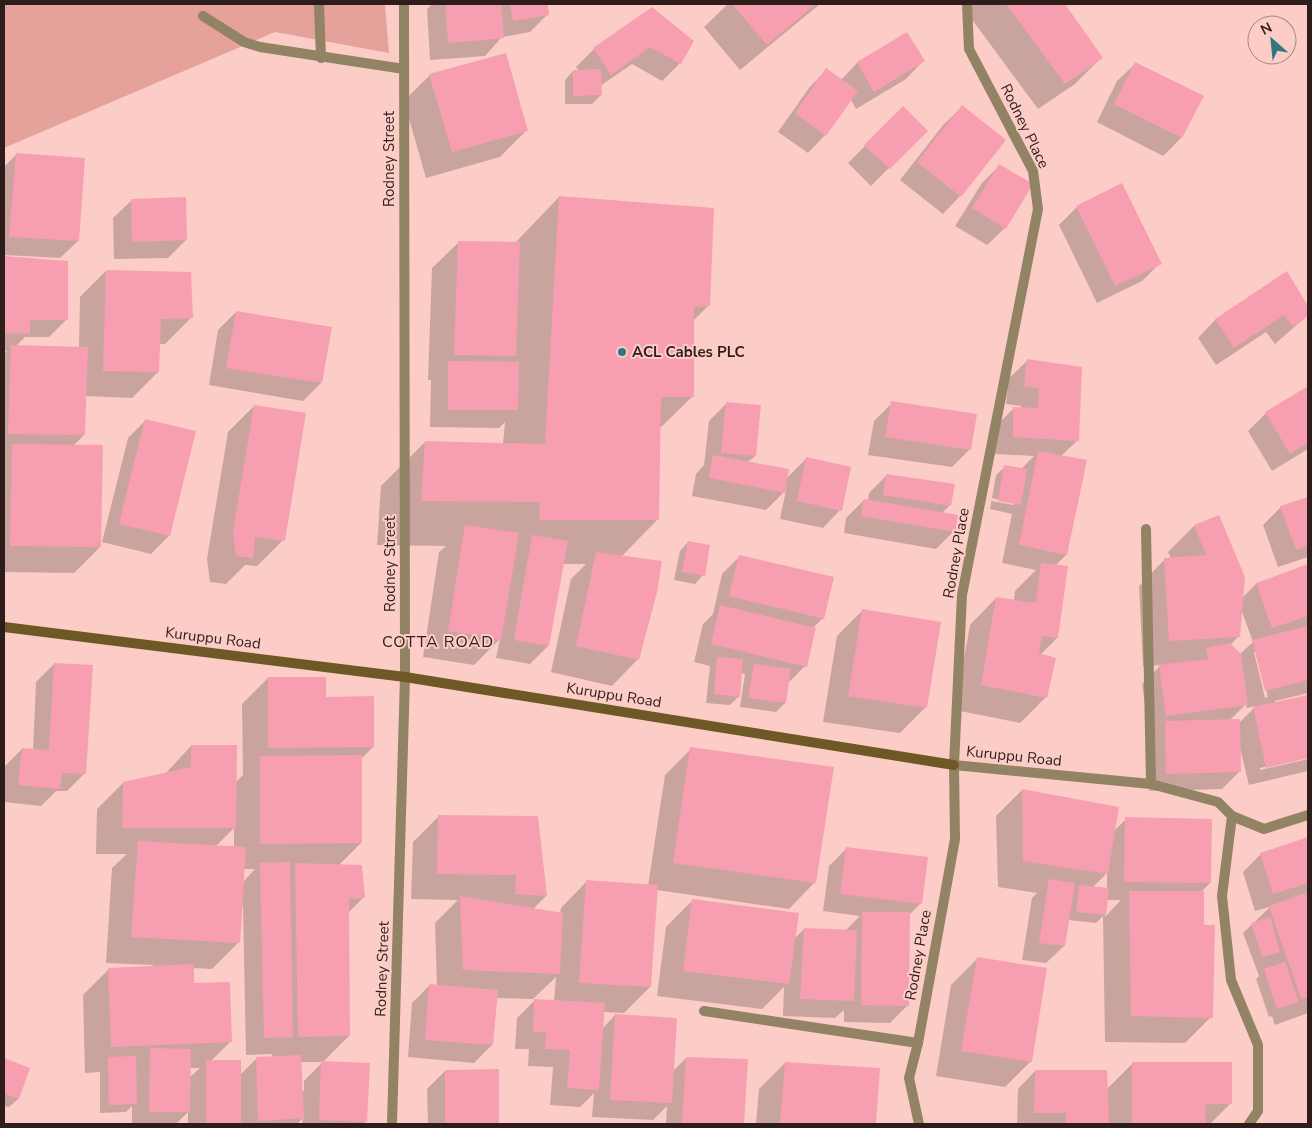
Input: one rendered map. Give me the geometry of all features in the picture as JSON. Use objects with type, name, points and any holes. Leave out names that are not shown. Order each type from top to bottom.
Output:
[{"type":"street","points":[[319,4],[321,58]]},
{"type":"street","name":"Rodney Street","points":[[392,1124],[405,676],[404,4]]},
{"type":"street","name":"Rodney Place","points":[[919,1124],[909,1078],[918,1043],[954,839],[954,765],[962,596],[1038,209],[1033,171],[969,50],[967,4]]},
{"type":"street","points":[[203,16],[244,42],[260,47],[321,58],[404,69]]},
{"type":"street","points":[[1146,529],[1151,784]]},
{"type":"street","name":"Kuruppu Road","points":[[4,627],[405,676],[954,765],[1151,784],[1218,802],[1232,816]]},
{"type":"street","points":[[1249,1124],[1258,1111],[1258,1045],[1231,980],[1222,896],[1232,816],[1264,829],[1308,815]]},
{"type":"street","points":[[704,1010],[918,1043]]},
{"type":"shaded area","points":[[4,4],[385,4],[389,53],[275,32],[4,148]]},
{"type":"building","points":[[445,4],[501,4],[504,38],[448,43]]},
{"type":"building","points":[[510,4],[548,4],[549,15],[513,21]]},
{"type":"building","points":[[732,4],[816,4],[767,45]]},
{"type":"building","points":[[1006,4],[1065,4],[1103,58],[1065,84]]},
{"type":"building","points":[[652,7],[694,41],[681,64],[650,47],[611,75],[593,48]]},
{"type":"building","points":[[907,32],[925,61],[874,92],[857,62]]},
{"type":"building","points":[[506,53],[528,131],[452,152],[429,74]]},
{"type":"building","points":[[1135,62],[1204,96],[1182,138],[1114,104]]},
{"type":"building","points":[[826,68],[858,91],[826,136],[795,113]]},
{"type":"building","points":[[601,69],[602,95],[573,96],[573,70]]},
{"type":"building","points":[[962,105],[1006,140],[961,197],[917,162]]},
{"type":"building","points":[[903,106],[928,131],[890,169],[864,145]]},
{"type":"building","points":[[16,153],[85,158],[79,241],[9,237]]},
{"type":"building","points":[[999,164],[1033,184],[1006,229],[972,208]]},
{"type":"building","points":[[1122,183],[1162,264],[1115,286],[1076,206]]},
{"type":"building","name":"ACL Cables PLC","points":[[559,196],[714,208],[710,306],[694,307],[694,397],[661,397],[659,520],[539,520],[540,502],[421,501],[425,441],[545,444]]},
{"type":"building","points":[[186,197],[187,240],[132,242],[131,199]]},
{"type":"building","points":[[458,241],[520,242],[516,356],[454,355]]},
{"type":"building","points":[[4,256],[68,261],[68,320],[30,320],[30,334],[4,333]]},
{"type":"building","points":[[106,270],[191,272],[193,318],[161,319],[159,372],[103,371]]},
{"type":"building","points":[[1287,271],[1308,306],[1308,316],[1293,327],[1284,315],[1234,348],[1215,319]]},
{"type":"building","points":[[236,311],[332,327],[322,383],[226,368]]},
{"type":"building","points":[[11,345],[88,347],[85,435],[8,434]]},
{"type":"building","points":[[1027,359],[1082,367],[1079,441],[1013,437],[1013,407],[1038,408],[1039,388],[1024,386]]},
{"type":"building","points":[[448,361],[519,362],[518,410],[448,410]]},
{"type":"building","points":[[1308,386],[1308,443],[1290,454],[1265,412]]},
{"type":"building","points":[[891,401],[977,414],[971,450],[885,437]]},
{"type":"building","points":[[726,402],[761,405],[756,456],[721,453]]},
{"type":"building","points":[[254,405],[306,413],[285,541],[255,537],[253,558],[236,556],[233,532]]},
{"type":"building","points":[[145,419],[196,431],[170,536],[119,524]]},
{"type":"building","points":[[12,444],[103,445],[101,547],[10,546]]},
{"type":"building","points":[[1038,451],[1087,460],[1067,555],[1019,545]]},
{"type":"building","points":[[713,455],[789,469],[785,493],[709,478]]},
{"type":"building","points":[[806,457],[851,467],[842,511],[797,501]]},
{"type":"building","points":[[1004,465],[1027,469],[1021,505],[998,501]]},
{"type":"building","points":[[886,474],[955,484],[951,506],[883,495]]},
{"type":"building","points":[[1308,497],[1308,546],[1296,550],[1280,506]]},
{"type":"building","points":[[864,499],[958,515],[955,532],[861,516]]},
{"type":"building","points":[[1219,515],[1245,577],[1240,637],[1169,641],[1164,558],[1206,555],[1194,525]]},
{"type":"building","points":[[465,525],[519,533],[501,640],[448,631]]},
{"type":"building","points":[[532,535],[568,541],[549,646],[514,640]]},
{"type":"building","points":[[688,541],[710,545],[705,576],[682,572]]},
{"type":"building","points":[[596,552],[662,561],[657,592],[639,660],[576,646]]},
{"type":"building","points":[[739,555],[834,577],[824,619],[729,596]]},
{"type":"building","points":[[1041,563],[1068,566],[1058,638],[1042,636],[1039,653],[1056,658],[1047,698],[981,685],[996,597],[1036,603]]},
{"type":"building","points":[[1308,564],[1308,616],[1272,628],[1256,583]]},
{"type":"building","points":[[720,605],[816,628],[807,667],[711,644]]},
{"type":"building","points":[[862,609],[941,622],[927,708],[848,696]]},
{"type":"building","points":[[1308,626],[1308,680],[1265,691],[1252,640]]},
{"type":"building","points":[[1230,643],[1241,654],[1248,705],[1166,716],[1159,665],[1208,659],[1206,648]]},
{"type":"building","points":[[717,657],[743,659],[740,697],[714,694]]},
{"type":"building","points":[[54,663],[93,665],[86,774],[62,773],[60,789],[18,785],[22,748],[49,750]]},
{"type":"building","points":[[754,664],[791,669],[786,703],[748,698]]},
{"type":"building","points":[[268,677],[326,677],[326,697],[374,696],[374,747],[268,748]]},
{"type":"building","points":[[1308,695],[1308,758],[1266,768],[1253,707]]},
{"type":"building","points":[[1240,719],[1241,772],[1166,774],[1165,721]]},
{"type":"building","points":[[191,745],[237,745],[236,828],[122,828],[123,782],[191,767]]},
{"type":"building","points":[[690,747],[834,767],[816,883],[673,863]]},
{"type":"building","points":[[362,755],[362,843],[260,844],[260,756]]},
{"type":"building","points":[[1022,789],[1119,807],[1108,874],[1023,861]]},
{"type":"building","points":[[438,815],[538,816],[547,896],[515,894],[516,875],[437,874]]},
{"type":"building","points":[[1125,817],[1212,819],[1211,883],[1124,882]]},
{"type":"building","points":[[1308,837],[1308,883],[1273,894],[1260,853]]},
{"type":"building","points":[[138,841],[246,847],[240,943],[131,937]]},
{"type":"building","points":[[846,847],[928,857],[922,904],[840,894]]},
{"type":"building","points":[[290,862],[293,1037],[264,1038],[260,863]]},
{"type":"building","points":[[295,863],[362,865],[365,898],[349,899],[350,1036],[298,1037]]},
{"type":"building","points":[[1049,879],[1075,883],[1065,946],[1039,943]]},
{"type":"building","points":[[586,880],[658,885],[651,987],[579,983]]},
{"type":"building","points":[[1079,885],[1109,888],[1106,915],[1076,912]]},
{"type":"building","points":[[1129,891],[1204,891],[1204,925],[1215,925],[1213,1018],[1131,1016]]},
{"type":"building","points":[[1308,892],[1308,997],[1301,999],[1269,906]]},
{"type":"building","points":[[460,896],[563,913],[560,974],[463,970]]},
{"type":"building","points":[[692,899],[799,913],[789,984],[683,971]]},
{"type":"building","points":[[862,912],[910,912],[909,1006],[861,1005]]},
{"type":"building","points":[[1270,917],[1280,952],[1262,957],[1251,923]]},
{"type":"building","points":[[804,928],[857,930],[854,1001],[800,999]]},
{"type":"building","points":[[977,957],[1047,968],[1032,1062],[961,1051]]},
{"type":"building","points":[[1285,962],[1299,1002],[1277,1009],[1264,969]]},
{"type":"building","points":[[194,964],[194,983],[230,982],[232,1042],[111,1047],[108,968]]},
{"type":"building","points":[[429,984],[498,990],[493,1045],[425,1040]]},
{"type":"building","points":[[534,999],[605,1003],[599,1090],[567,1088],[570,1050],[545,1049],[546,1032],[533,1032]]},
{"type":"building","points":[[615,1014],[677,1018],[672,1103],[610,1100]]},
{"type":"building","points":[[150,1048],[191,1049],[190,1112],[149,1112]]},
{"type":"building","points":[[301,1055],[304,1118],[258,1121],[256,1057]]},
{"type":"building","points":[[136,1056],[137,1104],[109,1105],[108,1057]]},
{"type":"building","points":[[686,1057],[748,1059],[744,1124],[682,1124]]},
{"type":"building","points":[[4,1058],[30,1068],[19,1099],[4,1094]]},
{"type":"building","points":[[206,1060],[241,1060],[241,1124],[206,1124]]},
{"type":"building","points":[[321,1061],[370,1063],[367,1122],[319,1120]]},
{"type":"building","points":[[785,1062],[880,1068],[876,1124],[780,1124]]},
{"type":"building","points":[[1132,1062],[1232,1062],[1232,1104],[1206,1104],[1205,1124],[1132,1124]]},
{"type":"building","points":[[499,1069],[499,1124],[445,1124],[445,1070]]},
{"type":"building","points":[[1035,1070],[1107,1070],[1109,1124],[1066,1124],[1066,1113],[1034,1113]]},
{"type":"place","name":"ACL Cables PLC","points":[[622,352]]},
{"type":"district","name":"COTTA ROAD","points":[[438,641]]}]
